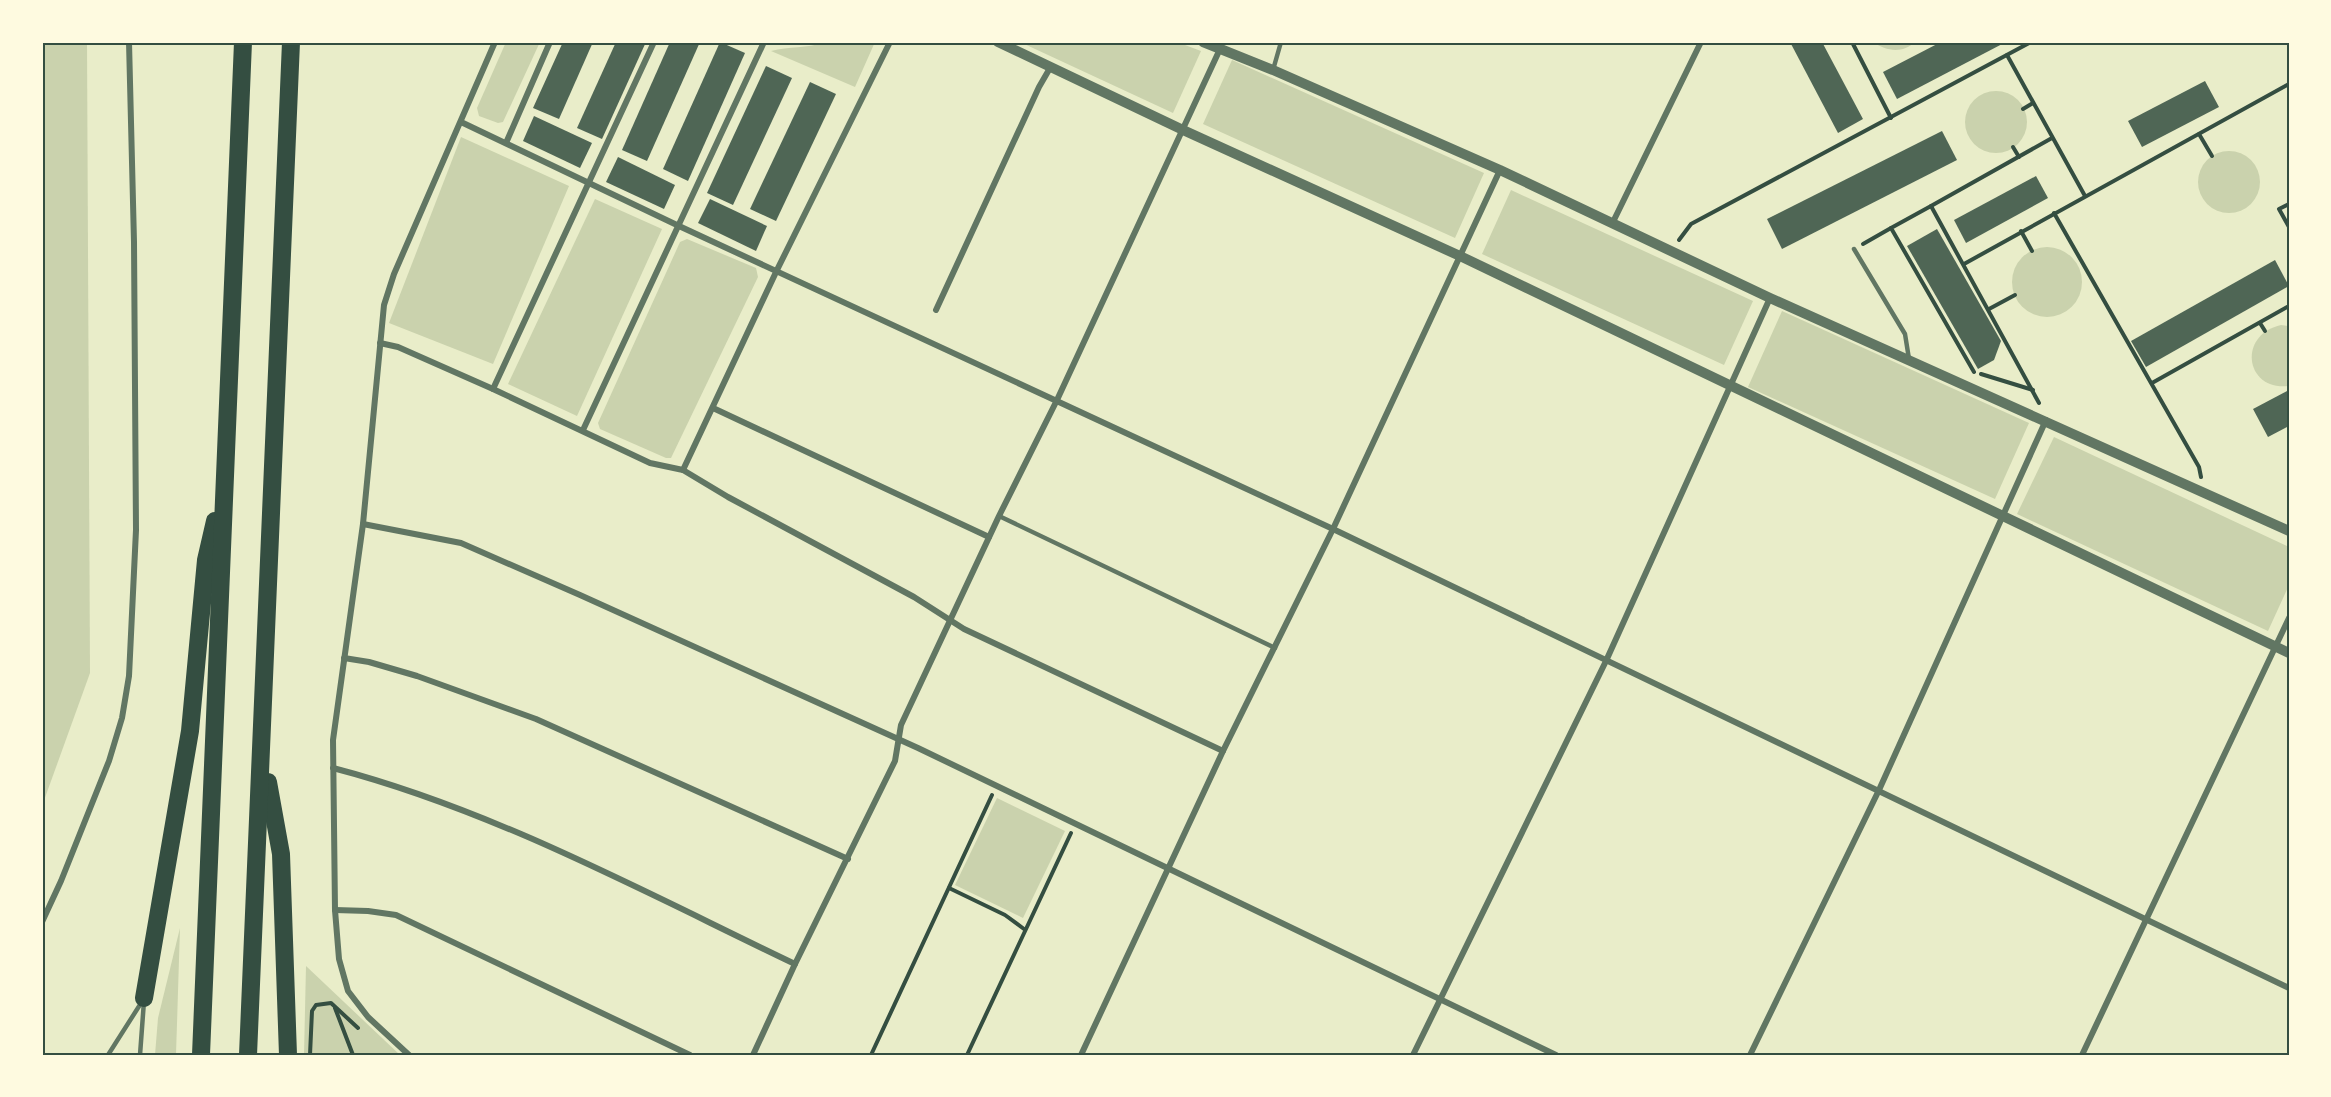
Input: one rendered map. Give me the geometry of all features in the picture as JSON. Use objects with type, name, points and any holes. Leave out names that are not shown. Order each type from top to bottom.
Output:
[{"type":"highway","points":[[201,1055],[243,42]]},
{"type":"highway","points":[[248,1055],[291,42]]},
{"type":"highway","points":[[144,998],[190,731],[206,560],[225,482]]},
{"type":"highway","points":[[262,752],[281,854],[288,1055]]},
{"type":"street","points":[[42,922],[61,881],[108,761],[122,718],[129,676],[136,530],[134,230],[129,42]]},
{"type":"street","points":[[409,1055],[368,1017],[348,991],[339,959],[335,910],[333,768],[335,715],[363,524],[384,305],[389,287],[495,42]]},
{"type":"street","points":[[506,143],[550,42]]},
{"type":"street","points":[[493,389],[654,42]]},
{"type":"street","points":[[583,430],[764,42]]},
{"type":"street","points":[[683,470],[777,270],[890,42]]},
{"type":"street","points":[[998,42],[1183,130],[1460,256],[2289,653]]},
{"type":"street","points":[[1203,42],[1273,70],[1500,170],[1770,298],[2289,531]]},
{"type":"street","points":[[1612,224],[1701,42]]},
{"type":"street","points":[[753,1055],[895,761],[901,725],[999,516],[1057,400],[1220,49]]},
{"type":"street","points":[[936,310],[1039,87],[1050,68]]},
{"type":"street","points":[[461,122],[679,226],[1333,529],[2289,988]]},
{"type":"street","points":[[1082,1055],[1223,751],[1333,529],[1500,170]]},
{"type":"street","points":[[1413,1055],[1606,661],[1770,298]]},
{"type":"street","points":[[380,343],[398,347],[493,389],[650,463],[683,470],[728,497],[914,597],[964,629],[1223,751]]},
{"type":"street","points":[[712,408],[989,537]]},
{"type":"street","points":[[1750,1055],[1879,790],[2046,420]]},
{"type":"street","points":[[363,524],[461,543],[580,595],[897,739],[1170,867],[1556,1055]]},
{"type":"street","points":[[2082,1055],[2289,618]]},
{"type":"street","points":[[344,658],[369,662],[417,676],[536,718],[848,859]]},
{"type":"street","points":[[333,768],[381,780],[443,802],[578,861],[795,964]]},
{"type":"street","points":[[335,910],[376,912],[396,915],[412,921],[690,1055]]},
{"type":"lane","points":[[1273,70],[1281,42]]},
{"type":"lane","points":[[1854,249],[1905,334],[1909,359]]},
{"type":"lane","points":[[999,516],[1275,648]]},
{"type":"lane","points":[[108,1055],[144,998]]},
{"type":"lane","points":[[140,1055],[144,998]]},
{"type":"path","points":[[1858,42],[1852,43],[1891,118]]},
{"type":"path","points":[[1673,252],[1691,224],[2031,42]]},
{"type":"path","points":[[2007,55],[2085,196]]},
{"type":"path","points":[[1964,264],[2289,84]]},
{"type":"path","points":[[2023,109],[2033,103]]},
{"type":"path","points":[[2199,134],[2212,156]]},
{"type":"path","points":[[1854,249],[2052,138]]},
{"type":"path","points":[[2013,147],[2019,157]]},
{"type":"path","points":[[2289,204],[2279,209],[2289,227]]},
{"type":"path","points":[[1931,206],[1989,309],[2046,420]]},
{"type":"path","points":[[2054,213],[2199,467],[2204,493]]},
{"type":"path","points":[[1891,228],[1972,371],[2032,390]]},
{"type":"path","points":[[2021,231],[2032,251]]},
{"type":"path","points":[[1989,309],[2015,295]]},
{"type":"path","points":[[2152,383],[2289,306]]},
{"type":"path","points":[[2260,323],[2265,331]]},
{"type":"path","points":[[872,1055],[996,786]]},
{"type":"path","points":[[967,1055],[1024,929],[1076,824]]},
{"type":"path","points":[[949,888],[1005,915],[1024,929]]},
{"type":"path","points":[[310,1055],[312,1011],[316,1005],[323,1002],[330,1003],[361,1031]]},
{"type":"path","points":[[335,1007],[353,1055]]},
{"type":"green space","points":[[42,42],[87,42],[90,673],[42,806]]},
{"type":"green space","points":[[506,42],[540,42],[503,122],[498,123],[479,116],[477,108]]},
{"type":"green space","points":[[824,42],[875,42],[855,87],[771,51]]},
{"type":"green space","points":[[1020,42],[1177,42],[1201,51],[1173,113]]},
{"type":"green space","points":[[1873,42],[1915,42],[1905,48],[1894,50]]},
{"type":"green space","points":[[1232,60],[1484,173],[1455,238],[1203,124]]},
{"type":"green space","points":[[1996,91],[2008,93],[2018,100],[2025,110],[2027,122],[2025,134],[2018,144],[2008,151],[1996,153],[1984,151],[1974,144],[1967,134],[1965,122],[1967,110],[1974,100],[1984,93]]},
{"type":"green space","points":[[461,137],[569,186],[493,364],[389,323]]},
{"type":"green space","points":[[2229,151],[2246,156],[2251,160],[2255,165],[2260,182],[2255,199],[2251,204],[2246,208],[2229,213],[2212,208],[2207,204],[2203,199],[2198,182],[2203,165],[2207,160],[2212,156]]},
{"type":"green space","points":[[1511,190],[1753,301],[1724,365],[1482,254]]},
{"type":"green space","points":[[595,199],[662,229],[577,416],[508,384]]},
{"type":"green space","points":[[687,239],[756,268],[758,277],[671,458],[666,458],[600,429],[598,423],[680,242]]},
{"type":"green space","points":[[2047,247],[2066,253],[2076,263],[2082,282],[2076,301],[2066,311],[2047,317],[2028,311],[2018,301],[2012,282],[2018,263],[2028,253]]},
{"type":"green space","points":[[1782,311],[2029,423],[1995,499],[1748,387]]},
{"type":"green space","points":[[2281,325],[2289,326],[2289,386],[2274,385],[2263,380],[2256,372],[2252,361],[2253,350],[2258,339],[2267,331]]},
{"type":"green space","points":[[2054,437],[2289,547],[2289,585],[2268,631],[2017,514]]},
{"type":"green space","points":[[997,798],[1065,831],[1023,918],[955,885]]},
{"type":"green space","points":[[180,928],[176,1055],[155,1055],[158,1018]]},
{"type":"green space","points":[[306,966],[400,1055],[304,1055]]},
{"type":"building","points":[[563,42],[593,42],[559,119],[533,108]]},
{"type":"building","points":[[616,42],[646,42],[602,139],[577,128]]},
{"type":"building","points":[[670,42],[700,42],[647,161],[622,150]]},
{"type":"building","points":[[720,42],[745,53],[688,181],[663,169]]},
{"type":"building","points":[[1790,42],[1822,42],[1863,119],[1838,133]]},
{"type":"building","points":[[1941,42],[2006,42],[1897,99],[1883,72]]},
{"type":"building","points":[[766,66],[792,78],[733,205],[707,193]]},
{"type":"building","points":[[2205,81],[2219,107],[2142,147],[2128,121]]},
{"type":"building","points":[[810,82],[836,94],[776,221],[750,209]]},
{"type":"building","points":[[534,116],[592,143],[580,168],[523,141]]},
{"type":"building","points":[[1942,131],[1957,160],[1782,249],[1767,219]]},
{"type":"building","points":[[618,157],[675,185],[664,209],[606,182]]},
{"type":"building","points":[[2036,176],[2048,198],[1966,243],[1954,220]]},
{"type":"building","points":[[710,199],[767,226],[756,251],[698,223]]},
{"type":"building","points":[[1937,229],[2001,341],[1994,360],[1978,369],[1907,246]]},
{"type":"building","points":[[2275,260],[2289,286],[2146,367],[2131,341]]},
{"type":"building","points":[[2289,390],[2289,426],[2268,437],[2253,409]]}]
